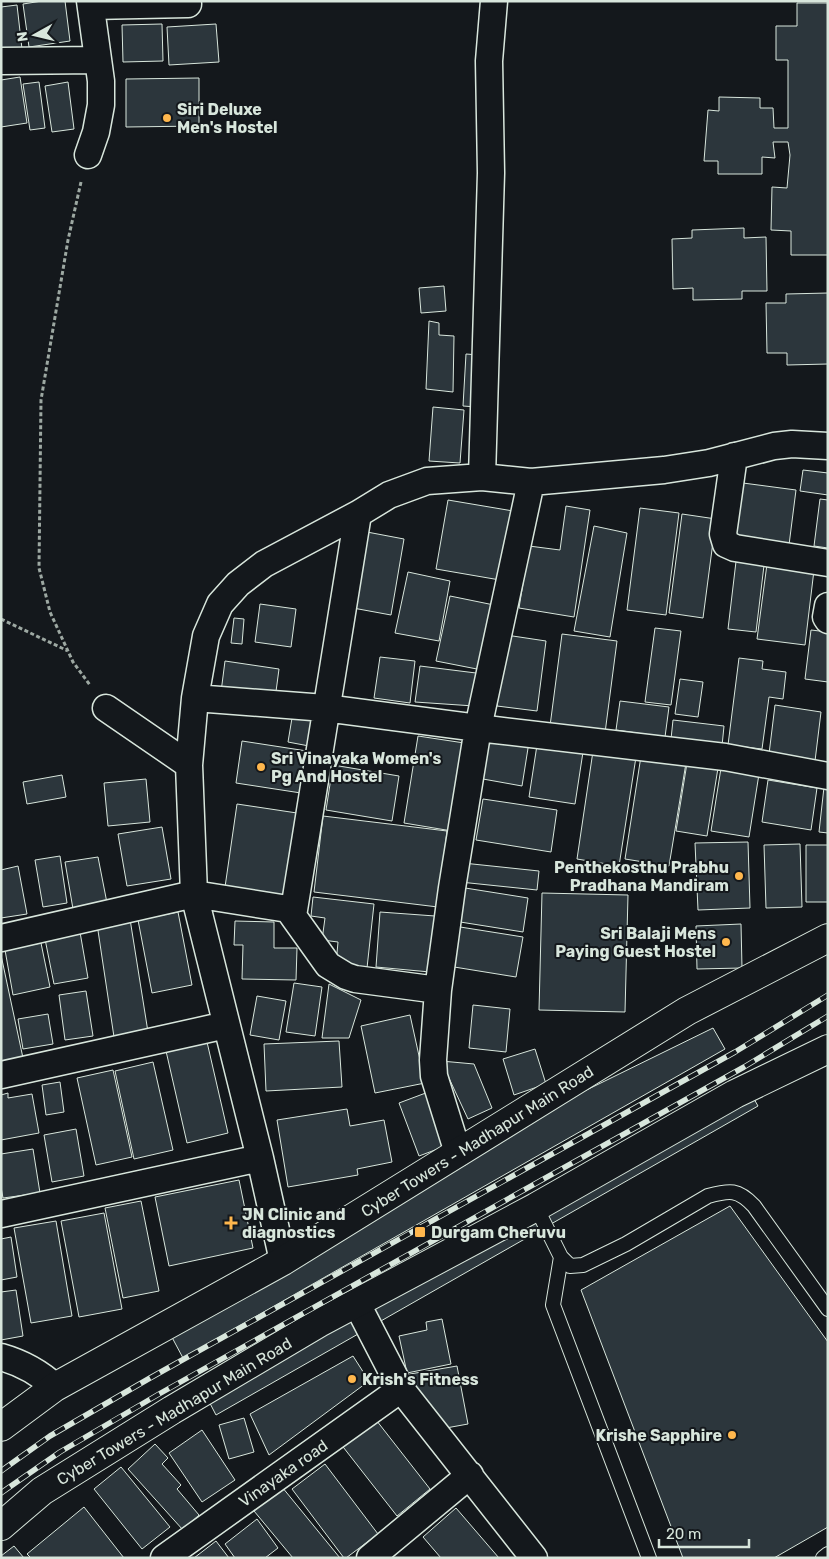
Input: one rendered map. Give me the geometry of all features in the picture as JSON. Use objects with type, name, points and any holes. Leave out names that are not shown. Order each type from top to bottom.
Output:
[{"type":"main road","name":"Cyber Towers - Madhapur Main Road","points":[[1,1427],[56,1386],[283,1261],[687,1011],[828,938]]},
{"type":"main road","name":"Cyber Towers - Madhapur Main Road","points":[[1,1526],[50,1486],[197,1396],[320,1324],[536,1207],[735,1094],[828,1049]]},
{"type":"street","points":[[482,477],[491,172],[489,60],[494,1]]},
{"type":"street","points":[[88,155],[96,132],[101,105],[101,81],[90,4],[188,4]]},
{"type":"street","points":[[1,61],[98,60]]},
{"type":"street","points":[[283,1261],[260,1158],[194,894],[189,765],[195,698],[206,636],[220,604],[238,584],[264,564],[358,514],[388,495],[426,481],[482,477],[530,482],[664,470],[709,463],[792,444],[828,446]]},
{"type":"street","points":[[734,456],[723,534],[726,544],[735,548],[828,563]]},
{"type":"street","points":[[458,1153],[434,1076],[433,1060],[438,990],[452,888],[478,728],[530,482]]},
{"type":"street","points":[[293,916],[325,708],[358,514]]},
{"type":"street","points":[[828,606],[826,617],[828,620]]},
{"type":"street","points":[[195,698],[325,708],[725,757],[828,776]]},
{"type":"street","points":[[106,708],[189,765]]},
{"type":"street","points":[[1,938],[194,894],[288,909],[328,965],[346,976],[438,990]]},
{"type":"street","points":[[1,1075],[226,1025]]},
{"type":"street","points":[[1,1214],[260,1158]]},
{"type":"street","points":[[357,1304],[401,1389],[534,1558]]},
{"type":"street","points":[[1,1357],[16,1361],[42,1375],[56,1386]]},
{"type":"street","name":"Vinayaka road","points":[[164,1558],[401,1389]]},
{"type":"street","points":[[370,1558],[470,1475]]},
{"type":"lane","points":[[536,1207],[561,1258],[570,1266],[583,1265],[626,1244],[708,1196],[722,1192],[743,1195],[754,1206],[828,1309]]},
{"type":"lane","points":[[561,1258],[553,1305],[649,1558]]},
{"type":"lane","points":[[823,1558],[828,1554]]},
{"type":"path","points":[[88,155],[68,240],[41,400],[39,568],[50,612],[73,662],[106,708]]},
{"type":"path","points":[[1,619],[69,651]]},
{"type":"building","points":[[42,1],[65,1],[70,41],[29,47],[23,4]]},
{"type":"building","points":[[797,3],[828,3],[828,255],[791,255],[791,231],[771,230],[772,187],[787,188],[790,155],[788,142],[773,142],[775,158],[762,157],[762,174],[718,174],[718,161],[704,161],[708,110],[719,111],[719,97],[760,98],[760,108],[773,108],[774,128],[788,128],[788,60],[776,60],[776,26],[797,26]]},
{"type":"building","points":[[17,5],[22,49],[1,51],[1,7]]},
{"type":"building","points":[[162,24],[163,61],[123,62],[122,25]]},
{"type":"building","points":[[216,24],[219,62],[169,65],[167,27]]},
{"type":"building","points":[[20,77],[27,123],[1,127],[1,80]]},
{"type":"building","points":[[199,78],[199,126],[126,127],[126,79]]},
{"type":"building","points":[[39,82],[45,128],[30,130],[23,84]]},
{"type":"building","points":[[68,82],[74,129],[52,132],[45,86]]},
{"type":"building","points":[[744,228],[744,238],[766,237],[767,291],[742,291],[742,299],[693,300],[693,288],[673,289],[672,239],[692,238],[692,230]]},
{"type":"building","points":[[444,286],[446,311],[421,313],[419,288]]},
{"type":"building","points":[[828,293],[828,364],[787,365],[787,353],[767,353],[766,303],[786,303],[786,294]]},
{"type":"building","points":[[429,321],[439,323],[439,335],[454,336],[453,392],[426,389]]},
{"type":"building","points":[[466,354],[479,355],[477,407],[463,406]]},
{"type":"building","points":[[433,407],[464,410],[460,463],[429,461]]},
{"type":"building","points":[[803,470],[828,473],[828,495],[800,491]]},
{"type":"building","points":[[743,483],[796,490],[789,545],[735,538]]},
{"type":"building","points":[[820,499],[828,500],[828,548],[814,546]]},
{"type":"building","points":[[448,500],[519,512],[500,580],[436,569]]},
{"type":"building","points":[[566,506],[590,510],[574,617],[519,608],[529,546],[560,550]]},
{"type":"building","points":[[640,508],[679,513],[666,615],[627,610]]},
{"type":"building","points":[[682,514],[716,519],[703,618],[669,613]]},
{"type":"building","points":[[594,526],[627,533],[610,637],[574,631]]},
{"type":"building","points":[[367,532],[404,539],[391,615],[353,608]]},
{"type":"building","points":[[737,553],[765,557],[756,632],[728,629]]},
{"type":"building","points":[[767,564],[814,570],[805,645],[757,639]]},
{"type":"building","points":[[408,572],[450,581],[439,641],[395,633]]},
{"type":"building","points":[[450,596],[494,605],[482,670],[436,661]]},
{"type":"building","points":[[260,604],[296,609],[291,647],[255,642]]},
{"type":"building","points":[[234,618],[244,619],[242,644],[231,643]]},
{"type":"building","points":[[655,628],[681,631],[671,705],[645,702]]},
{"type":"building","points":[[811,630],[828,632],[828,682],[805,679]]},
{"type":"building","points":[[562,634],[617,641],[605,733],[550,726]]},
{"type":"building","points":[[506,635],[546,641],[537,711],[497,706]]},
{"type":"building","points":[[380,657],[415,661],[410,703],[374,698]]},
{"type":"building","points":[[739,658],[763,661],[762,669],[786,672],[783,699],[769,697],[762,749],[728,745]]},
{"type":"building","points":[[225,661],[279,669],[275,699],[221,692]]},
{"type":"building","points":[[420,666],[484,674],[474,706],[415,702]]},
{"type":"building","points":[[680,679],[703,682],[698,717],[675,714]]},
{"type":"building","points":[[620,701],[669,707],[665,737],[616,730]]},
{"type":"building","points":[[775,705],[821,712],[815,761],[769,754]]},
{"type":"building","points":[[293,712],[314,716],[309,746],[288,742]]},
{"type":"building","points":[[673,720],[724,726],[722,746],[671,739]]},
{"type":"building","points":[[418,736],[471,744],[458,832],[404,823]]},
{"type":"building","points":[[490,736],[529,742],[522,786],[483,779]]},
{"type":"building","points":[[242,741],[307,751],[301,793],[236,783]]},
{"type":"building","points":[[537,745],[583,752],[575,804],[529,797]]},
{"type":"building","points":[[593,751],[636,757],[619,866],[577,859]]},
{"type":"building","points":[[641,756],[686,763],[669,866],[625,859]]},
{"type":"building","points":[[687,763],[718,768],[707,836],[676,831]]},
{"type":"building","points":[[333,765],[399,776],[392,821],[326,810]]},
{"type":"building","points":[[721,768],[759,774],[749,837],[711,831]]},
{"type":"building","points":[[62,775],[66,797],[27,804],[23,782]]},
{"type":"building","points":[[146,779],[150,822],[108,826],[104,783]]},
{"type":"building","points":[[768,780],[817,788],[811,830],[762,822]]},
{"type":"building","points":[[824,787],[828,787],[828,833],[819,832]]},
{"type":"building","points":[[483,799],[557,810],[551,852],[476,840]]},
{"type":"building","points":[[237,804],[297,813],[284,903],[224,894]]},
{"type":"building","points":[[323,816],[447,831],[438,907],[314,892]]},
{"type":"building","points":[[162,827],[171,879],[127,886],[118,834]]},
{"type":"building","points":[[748,842],[750,908],[698,910],[695,843]]},
{"type":"building","points":[[800,844],[802,907],[766,908],[764,845]]},
{"type":"building","points":[[806,845],[828,845],[828,902],[806,902]]},
{"type":"building","points":[[60,856],[67,903],[43,907],[35,860]]},
{"type":"building","points":[[98,857],[107,903],[73,909],[65,862]]},
{"type":"building","points":[[463,863],[539,871],[537,890],[460,882]]},
{"type":"building","points":[[18,866],[27,914],[1,918],[1,870]]},
{"type":"building","points":[[459,887],[528,898],[523,932],[454,921]]},
{"type":"building","points":[[542,893],[628,895],[625,1012],[539,1010]]},
{"type":"building","points":[[313,897],[374,904],[367,968],[336,964],[338,942],[322,940],[325,918],[311,916]]},
{"type":"building","points":[[178,912],[192,985],[152,993],[138,920]]},
{"type":"building","points":[[380,912],[435,916],[430,972],[376,967]]},
{"type":"building","points":[[130,919],[148,1032],[114,1037],[97,924]]},
{"type":"building","points":[[235,921],[274,922],[274,948],[297,948],[296,980],[242,979],[243,945],[234,945]]},
{"type":"building","points":[[741,924],[742,968],[697,969],[696,926]]},
{"type":"building","points":[[454,926],[523,937],[516,977],[448,966]]},
{"type":"building","points":[[80,932],[88,978],[54,984],[45,939]]},
{"type":"building","points":[[41,943],[50,987],[13,995],[5,950]]},
{"type":"building","points":[[1,955],[23,1058],[1,1062]]},
{"type":"building","points":[[294,983],[322,987],[315,1036],[286,1032]]},
{"type":"building","points":[[329,984],[361,1000],[349,1038],[322,1038]]},
{"type":"building","points":[[86,991],[93,1036],[65,1040],[59,995]]},
{"type":"building","points":[[257,996],[286,1001],[279,1040],[250,1035]]},
{"type":"building","points":[[473,1005],[510,1009],[506,1052],[469,1048]]},
{"type":"building","points":[[48,1014],[53,1044],[23,1049],[18,1019]]},
{"type":"building","points":[[410,1015],[425,1083],[375,1093],[361,1026]]},
{"type":"building","points":[[713,1028],[725,1049],[183,1358],[167,1328],[458,1153]]},
{"type":"building","points":[[339,1041],[342,1087],[266,1091],[264,1044]]},
{"type":"building","points":[[207,1042],[228,1133],[187,1143],[166,1051]]},
{"type":"building","points":[[535,1049],[546,1084],[514,1095],[503,1059]]},
{"type":"building","points":[[441,1061],[474,1064],[492,1108],[468,1119]]},
{"type":"building","points":[[153,1062],[173,1150],[134,1159],[115,1071]]},
{"type":"building","points":[[113,1070],[132,1157],[96,1165],[77,1078]]},
{"type":"building","points":[[741,1076],[758,1106],[216,1415],[200,1384]]},
{"type":"building","points":[[60,1082],[64,1112],[46,1115],[42,1085]]},
{"type":"building","points":[[431,1091],[451,1144],[419,1156],[399,1103]]},
{"type":"building","points":[[8,1093],[8,1098],[32,1094],[39,1133],[1,1140],[1,1095]]},
{"type":"building","points":[[347,1109],[350,1126],[384,1120],[392,1162],[357,1169],[358,1175],[288,1187],[277,1120]]},
{"type":"building","points":[[76,1129],[84,1176],[52,1182],[44,1135]]},
{"type":"building","points":[[33,1149],[40,1193],[3,1198],[1,1154]]},
{"type":"building","points":[[239,1180],[253,1248],[169,1266],[155,1197]]},
{"type":"building","points":[[141,1201],[159,1291],[123,1298],[105,1208]]},
{"type":"building","name":"Krishe Sapphire","points":[[730,1206],[828,1342],[828,1527],[774,1558],[683,1558],[581,1290]]},
{"type":"building","points":[[104,1213],[122,1309],[79,1317],[61,1221]]},
{"type":"building","points":[[56,1221],[72,1316],[31,1323],[14,1228]]},
{"type":"building","points":[[11,1237],[17,1277],[1,1280],[1,1239]]},
{"type":"building","points":[[16,1290],[23,1336],[1,1340],[1,1292]]},
{"type":"building","points":[[442,1319],[451,1364],[407,1373],[399,1336],[427,1330],[426,1322]]},
{"type":"building","points":[[353,1356],[369,1381],[269,1455],[250,1414]]},
{"type":"building","points":[[457,1366],[468,1424],[435,1430],[415,1404],[410,1374]]},
{"type":"building","points":[[373,1416],[430,1489],[397,1516],[340,1443]]},
{"type":"building","points":[[244,1418],[254,1452],[229,1459],[219,1425]]},
{"type":"building","points":[[202,1430],[235,1480],[202,1502],[169,1453]]},
{"type":"building","points":[[155,1444],[168,1458],[162,1464],[181,1485],[177,1489],[199,1515],[183,1530],[128,1469]]},
{"type":"building","points":[[325,1464],[378,1534],[346,1558],[344,1558],[292,1489]]},
{"type":"building","points":[[121,1467],[170,1527],[142,1549],[94,1489]]},
{"type":"building","points":[[282,1487],[340,1558],[293,1558],[254,1511]]},
{"type":"building","points":[[84,1507],[124,1558],[31,1558],[27,1554]]},
{"type":"building","points":[[456,1508],[499,1558],[441,1558],[423,1537]]},
{"type":"building","points":[[257,1519],[278,1548],[265,1558],[235,1558],[225,1544]]},
{"type":"building","points":[[216,1541],[229,1558],[194,1558]]},
{"type":"building","points":[[14,1546],[24,1558],[1,1558],[1,1556]]},
{"type":"railway","points":[[1,1471],[50,1436],[150,1378],[735,1052],[828,995]]},
{"type":"railway","points":[[1,1493],[60,1452],[159,1394],[744,1067],[828,1016]]},
{"type":"place","name":"Siri Deluxe Men's Hostel","points":[[167,118]]},
{"type":"place","name":"Sri Vinayaka Women's Pg And Hostel","points":[[261,767]]},
{"type":"place","name":"Penthekosthu Prabhu Pradhana Mandiram","points":[[739,876]]},
{"type":"place","name":"Sri Balaji Mens Paying Guest Hostel","points":[[726,942]]},
{"type":"place","name":"JN Clinic and diagnostics","points":[[231,1223]]},
{"type":"place","name":"Durgam Cheruvu","points":[[420,1232]]},
{"type":"place","name":"Krish's Fitness","points":[[352,1379]]},
{"type":"place","name":"Krishe Sapphire","points":[[732,1435]]}]
